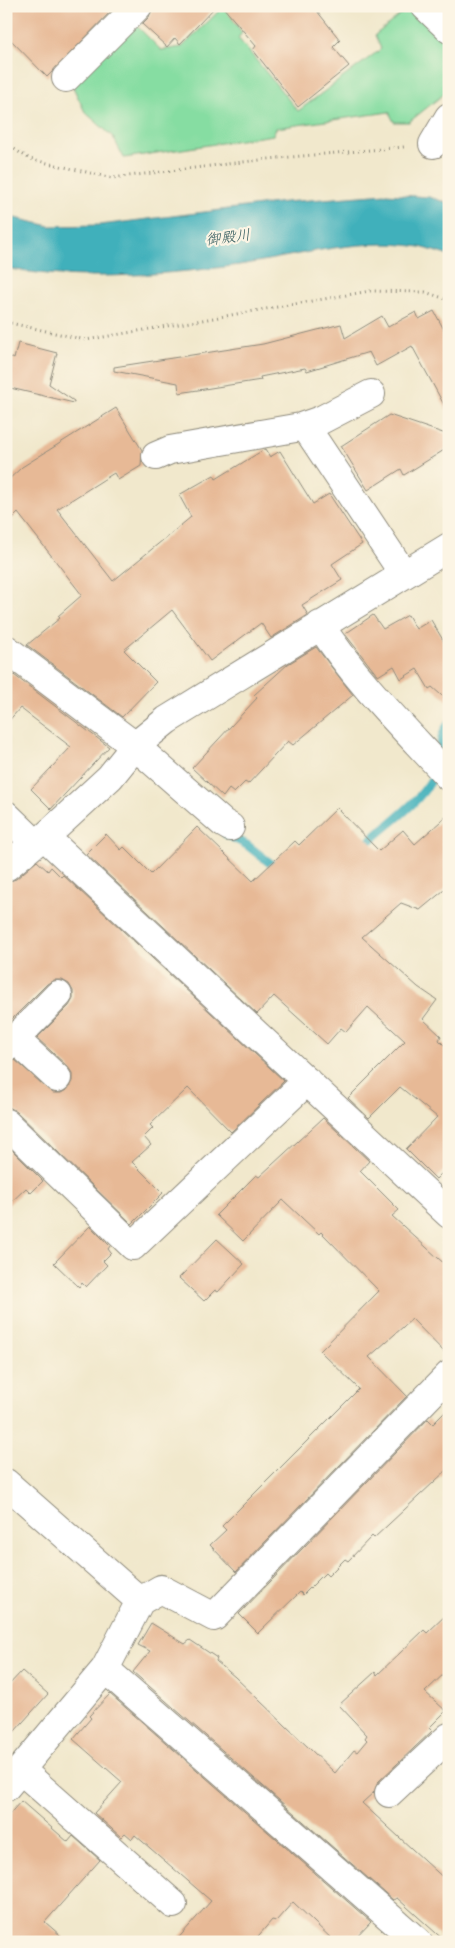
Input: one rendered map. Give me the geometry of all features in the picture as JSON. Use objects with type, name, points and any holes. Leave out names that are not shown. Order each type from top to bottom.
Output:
[{"type":"street","points":[[66,78],[138,6]]},
{"type":"street","points":[[425,6],[449,29]]},
{"type":"street","points":[[433,144],[449,117]]},
{"type":"street","points":[[156,456],[170,450],[305,426],[371,394]]},
{"type":"street","points":[[305,426],[403,573]]},
{"type":"street","points":[[6,867],[40,840],[110,777],[135,746],[167,720],[403,573],[449,547]]},
{"type":"street","points":[[320,625],[338,654],[391,716],[441,769]]},
{"type":"street","points":[[6,649],[135,746],[223,823],[230,826]]},
{"type":"street","points":[[6,815],[40,840],[307,1081],[449,1214]]},
{"type":"street","points":[[57,1078],[11,1043],[58,995]]},
{"type":"street","points":[[6,1123],[133,1246],[307,1081]]},
{"type":"street","points":[[173,1904],[14,1778],[106,1668],[140,1601],[161,1589],[214,1616],[449,1375]]},
{"type":"street","points":[[6,1483],[140,1601]]},
{"type":"street","points":[[106,1668],[418,1942]]},
{"type":"street","points":[[389,1792],[449,1737]]},
{"type":"path","points":[[6,144],[30,159],[112,178],[268,159],[433,144]]},
{"type":"path","points":[[6,322],[86,340],[370,291],[425,292],[449,300]]},
{"type":"green space","points":[[224,6],[242,33],[238,38],[298,111],[381,49],[375,35],[411,6],[418,6],[449,37],[449,90],[409,122],[394,122],[389,112],[276,128],[273,135],[124,158],[113,137],[85,112],[72,85],[132,21],[161,50],[182,47]]},
{"type":"water","name":"御殿川","points":[[386,194],[429,197],[449,203],[449,256],[420,247],[371,244],[346,246],[225,267],[144,275],[59,275],[6,268],[6,216],[50,226],[100,225],[285,202]]},
{"type":"building","points":[[6,6],[116,6],[47,77],[6,35]]},
{"type":"building","points":[[153,6],[216,6],[180,44],[175,38],[167,47],[142,24],[149,17]]},
{"type":"building","points":[[222,6],[313,6],[340,40],[333,47],[349,66],[298,107],[253,50],[256,46]]},
{"type":"building","points":[[434,311],[449,339],[449,414],[412,346],[376,366],[369,352],[307,371],[305,368],[260,377],[261,380],[179,393],[178,383],[114,371],[114,367],[263,344],[341,324],[345,338],[382,316],[388,327],[416,312],[419,319]]},
{"type":"building","points":[[18,343],[57,353],[49,384],[74,401],[74,403],[6,387],[6,354],[14,359]]},
{"type":"building","points":[[116,408],[142,450],[141,466],[118,480],[114,473],[57,509],[113,581],[191,517],[179,495],[214,475],[216,479],[265,449],[270,457],[280,451],[313,504],[329,494],[362,544],[332,564],[342,580],[302,605],[308,615],[271,638],[261,623],[210,661],[172,610],[124,650],[156,682],[122,717],[27,645],[60,618],[58,616],[82,595],[18,513],[6,525],[6,482],[22,467]]},
{"type":"building","points":[[389,415],[449,435],[449,447],[404,475],[401,469],[368,490],[341,446]]},
{"type":"building","points":[[373,615],[383,629],[408,615],[416,629],[431,620],[449,650],[449,702],[432,687],[429,689],[417,669],[401,679],[394,666],[377,675],[345,634]]},
{"type":"building","points":[[316,647],[353,695],[293,745],[288,741],[248,784],[245,782],[234,793],[229,789],[223,797],[192,768],[257,698],[254,695],[288,664]]},
{"type":"building","points":[[6,669],[109,747],[51,809],[31,789],[71,747],[20,708],[6,724]]},
{"type":"building","points":[[337,808],[379,851],[403,830],[415,844],[449,814],[449,886],[420,910],[401,903],[362,937],[418,987],[437,1000],[423,1019],[441,1036],[439,1040],[449,1050],[449,1166],[436,1179],[406,1149],[437,1117],[400,1087],[369,1118],[348,1098],[405,1041],[368,1007],[346,1032],[341,1028],[327,1044],[274,996],[257,1014],[86,854],[106,834],[121,850],[124,847],[151,874],[197,827],[253,881],[295,841],[299,845]]},
{"type":"building","points":[[37,861],[48,871],[51,867],[61,877],[63,875],[284,1081],[231,1132],[188,1088],[150,1125],[153,1128],[144,1137],[151,1145],[132,1162],[163,1193],[132,1224],[17,1112],[6,1105],[6,1063],[15,1060],[53,1093],[61,1093],[68,1089],[72,1081],[72,1073],[68,1067],[37,1038],[69,1006],[73,999],[73,991],[69,984],[62,980],[54,980],[47,984],[6,1025],[6,882],[16,879]]},
{"type":"building","points":[[323,1118],[369,1161],[360,1171],[399,1210],[392,1216],[449,1268],[449,1357],[412,1319],[369,1357],[407,1396],[236,1572],[210,1545],[226,1530],[222,1526],[359,1389],[320,1351],[379,1291],[321,1232],[319,1234],[283,1200],[243,1241],[216,1215],[256,1175],[259,1177]]},
{"type":"building","points":[[11,1149],[43,1181],[31,1193],[26,1188],[6,1207],[6,1154]]},
{"type":"building","points":[[90,1226],[110,1246],[108,1249],[111,1253],[103,1261],[107,1265],[86,1287],[82,1283],[79,1287],[54,1263]]},
{"type":"building","points":[[217,1239],[244,1264],[218,1292],[215,1290],[204,1301],[179,1278]]},
{"type":"building","points":[[449,1408],[449,1468],[374,1538],[372,1536],[348,1561],[345,1559],[328,1576],[325,1573],[303,1595],[300,1592],[258,1633],[239,1614],[428,1419],[433,1424]]},
{"type":"building","points":[[449,1612],[449,1669],[425,1692],[446,1711],[429,1728],[432,1731],[378,1782],[374,1792],[362,1803],[449,1883],[449,1942],[446,1942],[397,1898],[393,1900],[133,1672],[150,1651],[138,1645],[151,1623],[185,1644],[190,1640],[217,1658],[216,1661],[335,1773],[354,1750],[357,1752],[367,1740],[365,1738],[367,1735],[339,1705],[375,1672],[377,1675],[424,1630],[427,1633]]},
{"type":"building","points":[[22,1671],[48,1694],[6,1741],[6,1688]]},
{"type":"building","points":[[110,1694],[371,1922],[352,1942],[335,1942],[293,1902],[276,1921],[272,1920],[253,1942],[175,1942],[211,1901],[135,1835],[132,1839],[125,1833],[121,1837],[94,1813],[122,1782],[73,1739],[91,1718],[89,1716]]},
{"type":"building","points":[[21,1801],[68,1842],[73,1836],[100,1860],[45,1922],[68,1942],[6,1942],[6,1818]]},
{"type":"waterway","points":[[361,849],[408,808],[425,790],[435,772],[443,736],[449,724]]},
{"type":"waterway","points":[[226,834],[247,845],[279,870]]}]
